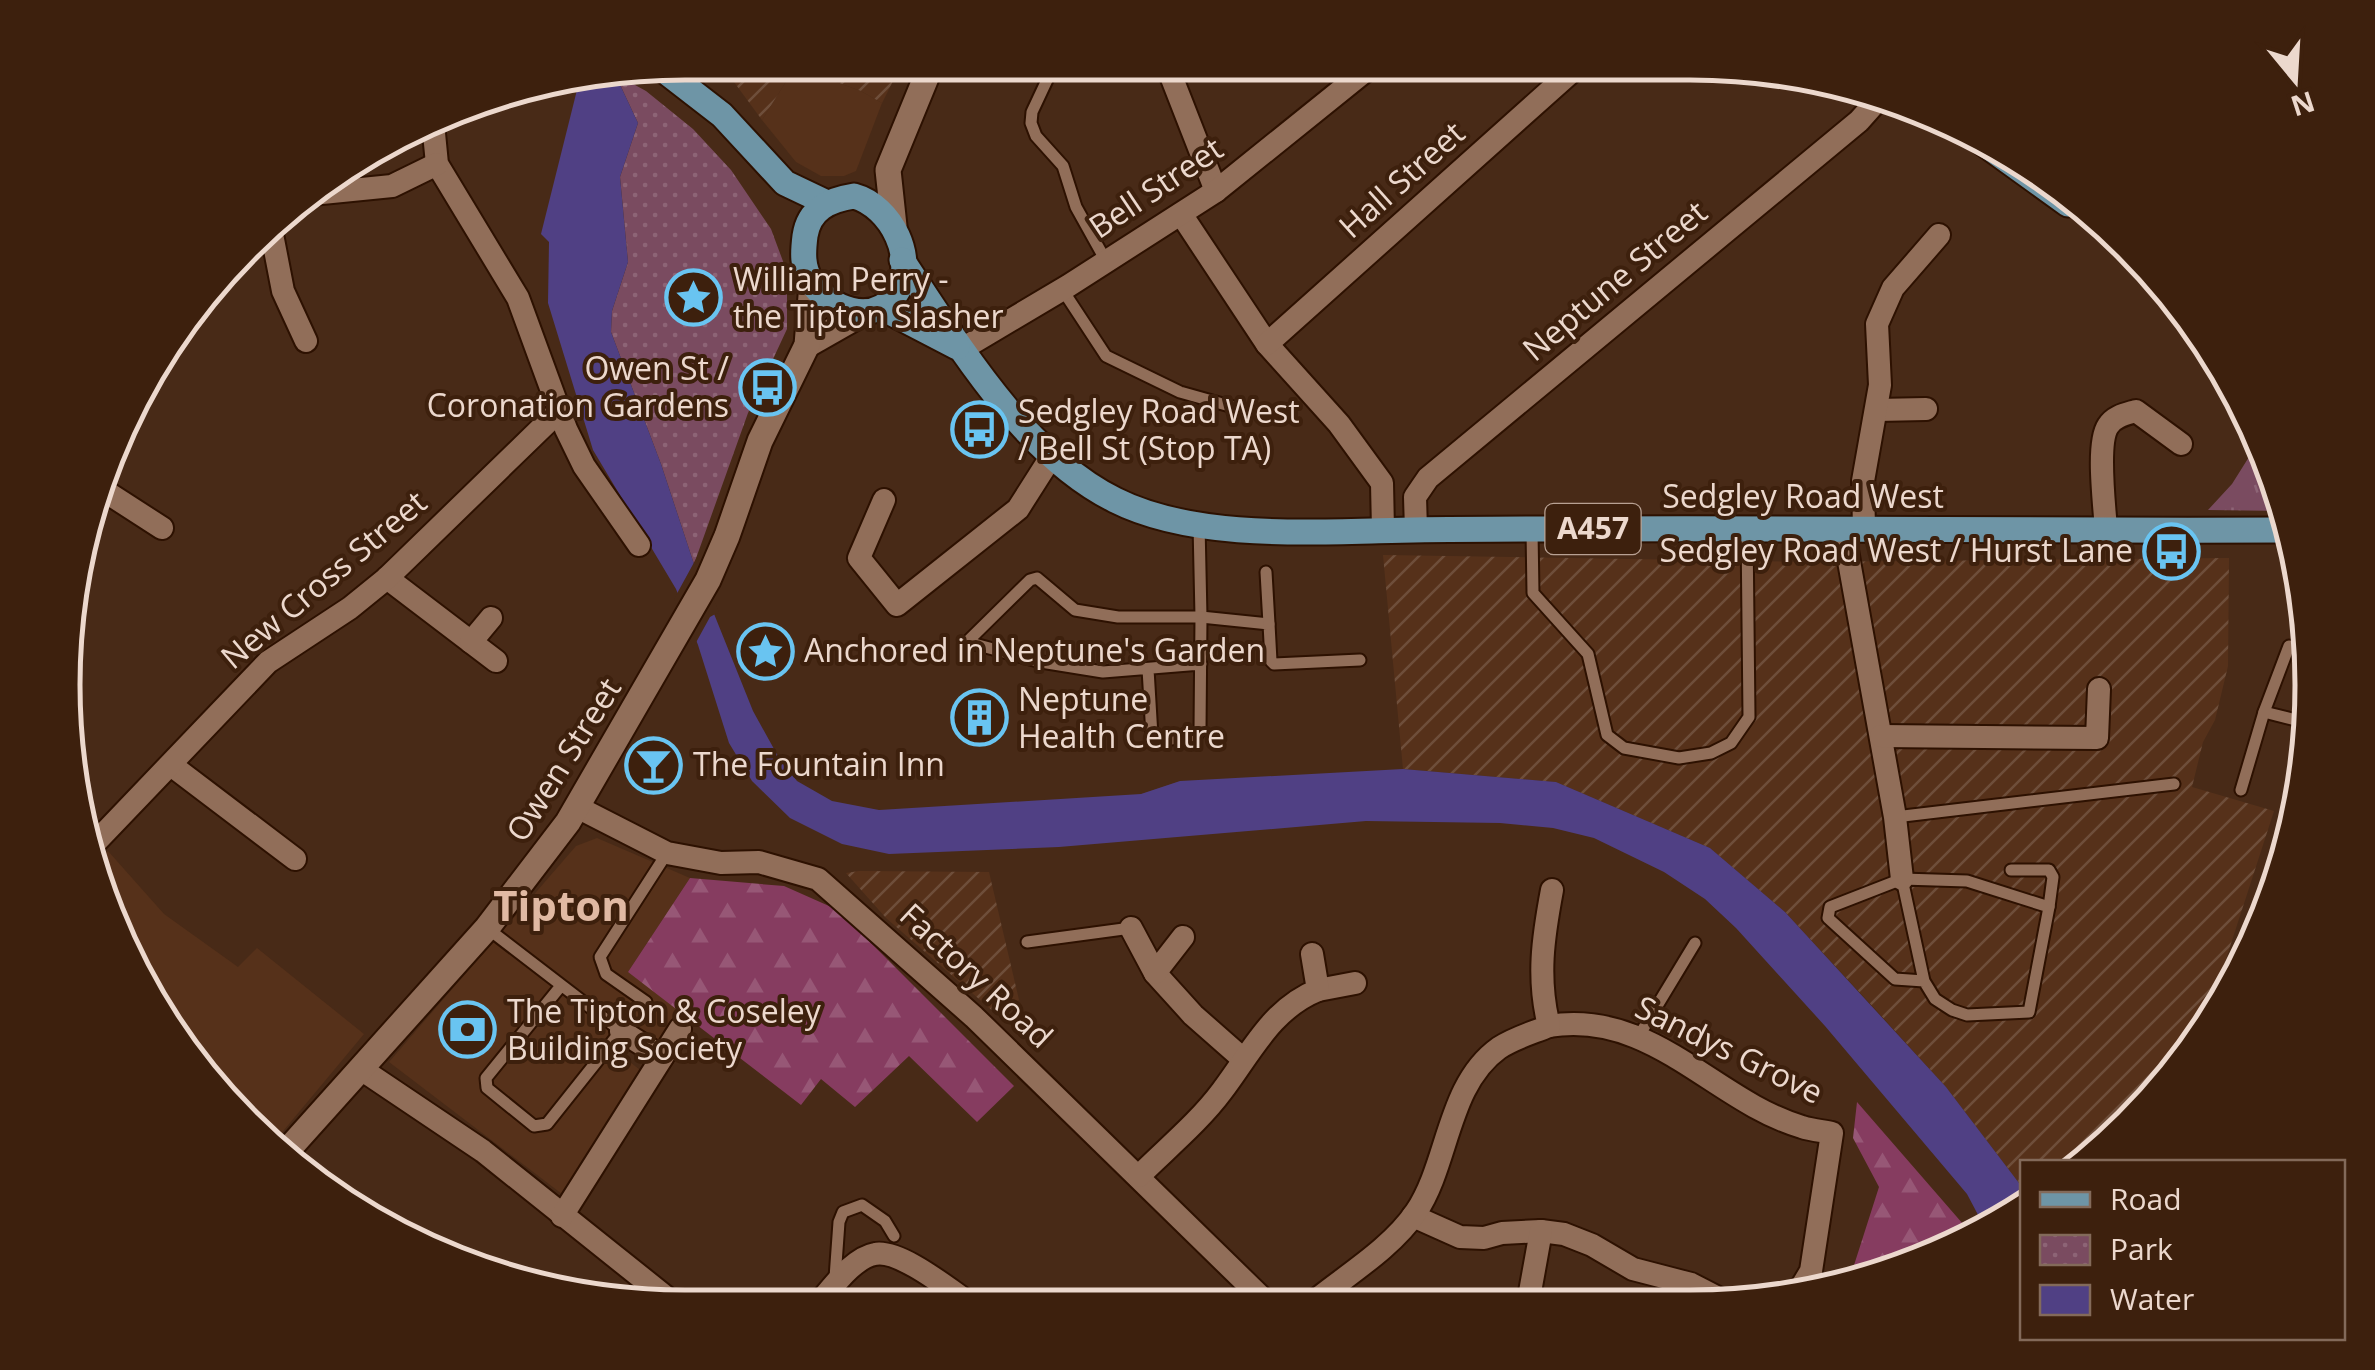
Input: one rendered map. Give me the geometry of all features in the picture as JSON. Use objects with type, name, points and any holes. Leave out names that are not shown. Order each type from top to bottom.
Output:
[{"type":"main road","points":[[678,80],[722,115],[785,182],[828,203]]},
{"type":"main road","points":[[894,226],[888,170],[925,80]]},
{"type":"main road","points":[[803,254],[807,225],[815,211],[854,196],[888,170]]},
{"type":"main road","points":[[785,182],[812,284],[807,345]]},
{"type":"main road","points":[[854,196],[872,201],[894,226]]},
{"type":"main road","name":"A457","points":[[894,226],[902,260]]},
{"type":"main road","points":[[807,345],[896,294],[902,281],[902,260]]},
{"type":"main road","name":"Sedgley Road West","points":[[902,260],[962,349],[1052,456],[1076,478],[1118,502],[1200,524],[1289,532],[1747,528],[2274,530]]},
{"type":"main road","name":"A457","points":[[812,284],[843,308],[874,310]]},
{"type":"main road","name":"Sedgley Road West","points":[[874,310],[962,349]]},
{"type":"main road","name":"Owen Street","points":[[292,1145],[487,928],[556,842],[708,580],[760,441],[807,345]]},
{"type":"street","points":[[1173,80],[1216,191]]},
{"type":"street","name":"Bell Street","points":[[962,349],[1216,191],[1354,80]]},
{"type":"street","name":"Hall Street","points":[[1267,344],[1562,80]]},
{"type":"street","name":"Neptune Street","points":[[1416,530],[1414,497],[1428,478],[1871,108]]},
{"type":"street","points":[[434,134],[437,164],[518,298],[584,466],[639,546]]},
{"type":"street","points":[[336,192],[392,186],[437,164]]},
{"type":"street","points":[[1181,214],[1267,344],[1339,424],[1382,483],[1383,530]]},
{"type":"street","points":[[1902,879],[1854,528],[1880,384],[1877,324],[1892,288],[1939,235]]},
{"type":"street","points":[[273,242],[283,291],[306,341]]},
{"type":"street","points":[[1877,410],[1926,409]]},
{"type":"street","name":"New Cross Street","points":[[100,838],[268,662],[350,608],[386,578],[560,410]]},
{"type":"street","points":[[2106,531],[2103,444],[2108,426],[2121,415],[2136,412],[2182,444]]},
{"type":"street","points":[[884,500],[860,558],[897,604],[1018,510],[1052,456]]},
{"type":"street","points":[[111,495],[162,528]]},
{"type":"street","points":[[386,578],[496,661]]},
{"type":"street","points":[[471,642],[491,618]]},
{"type":"street","points":[[1881,736],[2096,738],[2099,690]]},
{"type":"street","points":[[171,764],[295,859]]},
{"type":"street","name":"Factory Road","points":[[577,806],[667,853],[721,863],[759,862],[818,879],[974,1017],[1254,1290]]},
{"type":"street","points":[[1329,1290],[1390,1241],[1413,1216],[1428,1194],[1455,1112],[1473,1078],[1497,1049],[1549,1026],[1541,993],[1540,951],[1552,890]]},
{"type":"street","points":[[1130,928],[1155,973],[1193,1015],[1243,1059]]},
{"type":"street","points":[[1155,973],[1183,937]]},
{"type":"street","points":[[1312,954],[1318,990]]},
{"type":"street","points":[[1139,1176],[1221,1093],[1283,1010],[1318,990],[1355,984]]},
{"type":"street","name":"Sandys Grove","points":[[1549,1026],[1571,1023],[1614,1029],[1684,1060],[1766,1112],[1801,1127],[1832,1132],[1811,1271],[1807,1278]]},
{"type":"street","points":[[562,1216],[680,1029]]},
{"type":"street","points":[[627,1034],[662,1057]]},
{"type":"street","points":[[362,1069],[482,1151],[656,1289]]},
{"type":"street","points":[[1413,1216],[1460,1236],[1484,1238],[1542,1231],[1564,1234],[1633,1269],[1702,1290]]},
{"type":"street","points":[[1531,1290],[1542,1231]]},
{"type":"street","points":[[831,1290],[854,1266],[873,1254],[893,1254],[933,1290]]},
{"type":"lane","points":[[1047,80],[1032,112],[1031,124],[1036,136],[1063,166],[1076,207],[1106,261]]},
{"type":"lane","points":[[1062,290],[1106,356],[1180,392],[1244,410]]},
{"type":"lane","points":[[1148,669],[1152,736],[1158,740],[1192,738],[1200,730],[1200,524]]},
{"type":"lane","points":[[1532,529],[1532,593],[1588,654],[1607,736],[1624,748],[1679,758],[1711,753],[1730,742],[1749,716],[1747,528]]},
{"type":"lane","points":[[1266,572],[1274,664],[1360,660]]},
{"type":"lane","points":[[1201,664],[1088,670],[967,642],[1030,580],[1037,578],[1075,610],[1118,617],[1201,617],[1268,624]]},
{"type":"lane","points":[[2241,790],[2264,712],[2290,646]]},
{"type":"lane","points":[[2264,712],[2294,720]]},
{"type":"lane","points":[[1895,817],[2174,784]]},
{"type":"lane","points":[[646,1002],[606,974],[600,957],[667,853]]},
{"type":"lane","points":[[1902,879],[1924,981],[1935,999],[1968,1015],[2029,1012],[2053,877],[2049,870],[2011,870]]},
{"type":"lane","points":[[1924,981],[1895,979],[1828,918],[1830,907],[1902,879],[1967,881],[2049,907]]},
{"type":"lane","points":[[487,928],[627,1034],[547,1124],[534,1126],[487,1088],[486,1078],[560,986]]},
{"type":"lane","points":[[1028,942],[1130,928]]},
{"type":"lane","points":[[1637,1038],[1695,944]]},
{"type":"lane","points":[[834,1287],[843,1212],[862,1205],[875,1211],[894,1236]]},
{"type":"shaded area","points":[[733,80],[787,80],[762,120]]},
{"type":"shaded area","points":[[787,80],[831,80],[882,103],[856,171],[844,176],[821,176],[796,162],[762,120]]},
{"type":"shaded area","points":[[831,80],[894,80],[882,103]]},
{"type":"shaded area","points":[[1383,555],[1808,562],[2229,558],[2228,666],[2192,787],[2274,811],[2224,970],[2193,1021],[2145,1084],[2064,1160],[2020,1160],[2020,1184],[1946,1087],[1876,1010],[1785,912],[1710,848],[1556,782],[1403,769]]},
{"type":"shaded area","points":[[597,838],[690,878],[628,972],[681,1010],[660,1042],[635,1028],[615,1050],[640,1070],[562,1194],[389,1062],[576,846]]},
{"type":"shaded area","points":[[108,851],[164,914],[238,967],[257,948],[364,1034],[280,1135],[230,1084],[161,988],[126,917],[105,854]]},
{"type":"shaded area","points":[[989,872],[1019,1000],[995,1013],[886,918],[846,873]]},
{"type":"green space","points":[[630,82],[646,91],[693,129],[731,170],[771,229],[787,272],[787,329],[748,413],[694,564],[611,332],[612,311],[628,262],[620,177],[638,123],[620,84]]},
{"type":"green space","points":[[2250,455],[2269,511],[2208,510],[2232,484]]},
{"type":"green space","points":[[690,878],[784,886],[838,910],[1014,1086],[977,1122],[909,1056],[855,1107],[821,1079],[801,1105],[628,972]]},
{"type":"green space","points":[[1857,1102],[1963,1225],[1853,1267],[1879,1187],[1853,1138]]},
{"type":"water","points":[[620,84],[638,123],[620,177],[628,262],[612,311],[611,332],[694,564],[753,711],[797,781],[832,801],[879,810],[1141,794],[1180,781],[1403,769],[1556,782],[1710,848],[1785,912],[1946,1087],[2020,1184],[2020,1192],[1979,1216],[1967,1194],[1736,928],[1705,899],[1664,872],[1594,838],[1553,828],[1500,823],[1366,821],[1059,847],[889,854],[842,844],[790,818],[752,781],[729,743],[676,589],[593,450],[548,303],[549,242],[541,234],[577,90]]},
{"type":"pier","points":[[697,557],[719,612],[710,617],[693,648],[674,599]]},
{"type":"place","name":"William Perry - the Tipton Slasher","points":[[694,298]]},
{"type":"place","name":"Owen St / Coronation Gardens","points":[[768,387]]},
{"type":"place","name":"Sedgley Road West / Bell St (Stop TA)","points":[[979,430]]},
{"type":"place","name":"Sedgley Road West / Hurst Lane","points":[[2172,551]]},
{"type":"place","name":"Anchored in Neptune's Garden","points":[[765,651]]},
{"type":"place","name":"Neptune Health Centre","points":[[979,718]]},
{"type":"place","name":"The Fountain Inn","points":[[654,765]]},
{"type":"place","name":"The Tipton & Coseley Building Society","points":[[468,1030]]},
{"type":"district","name":"Tipton","points":[[561,906]]}]
